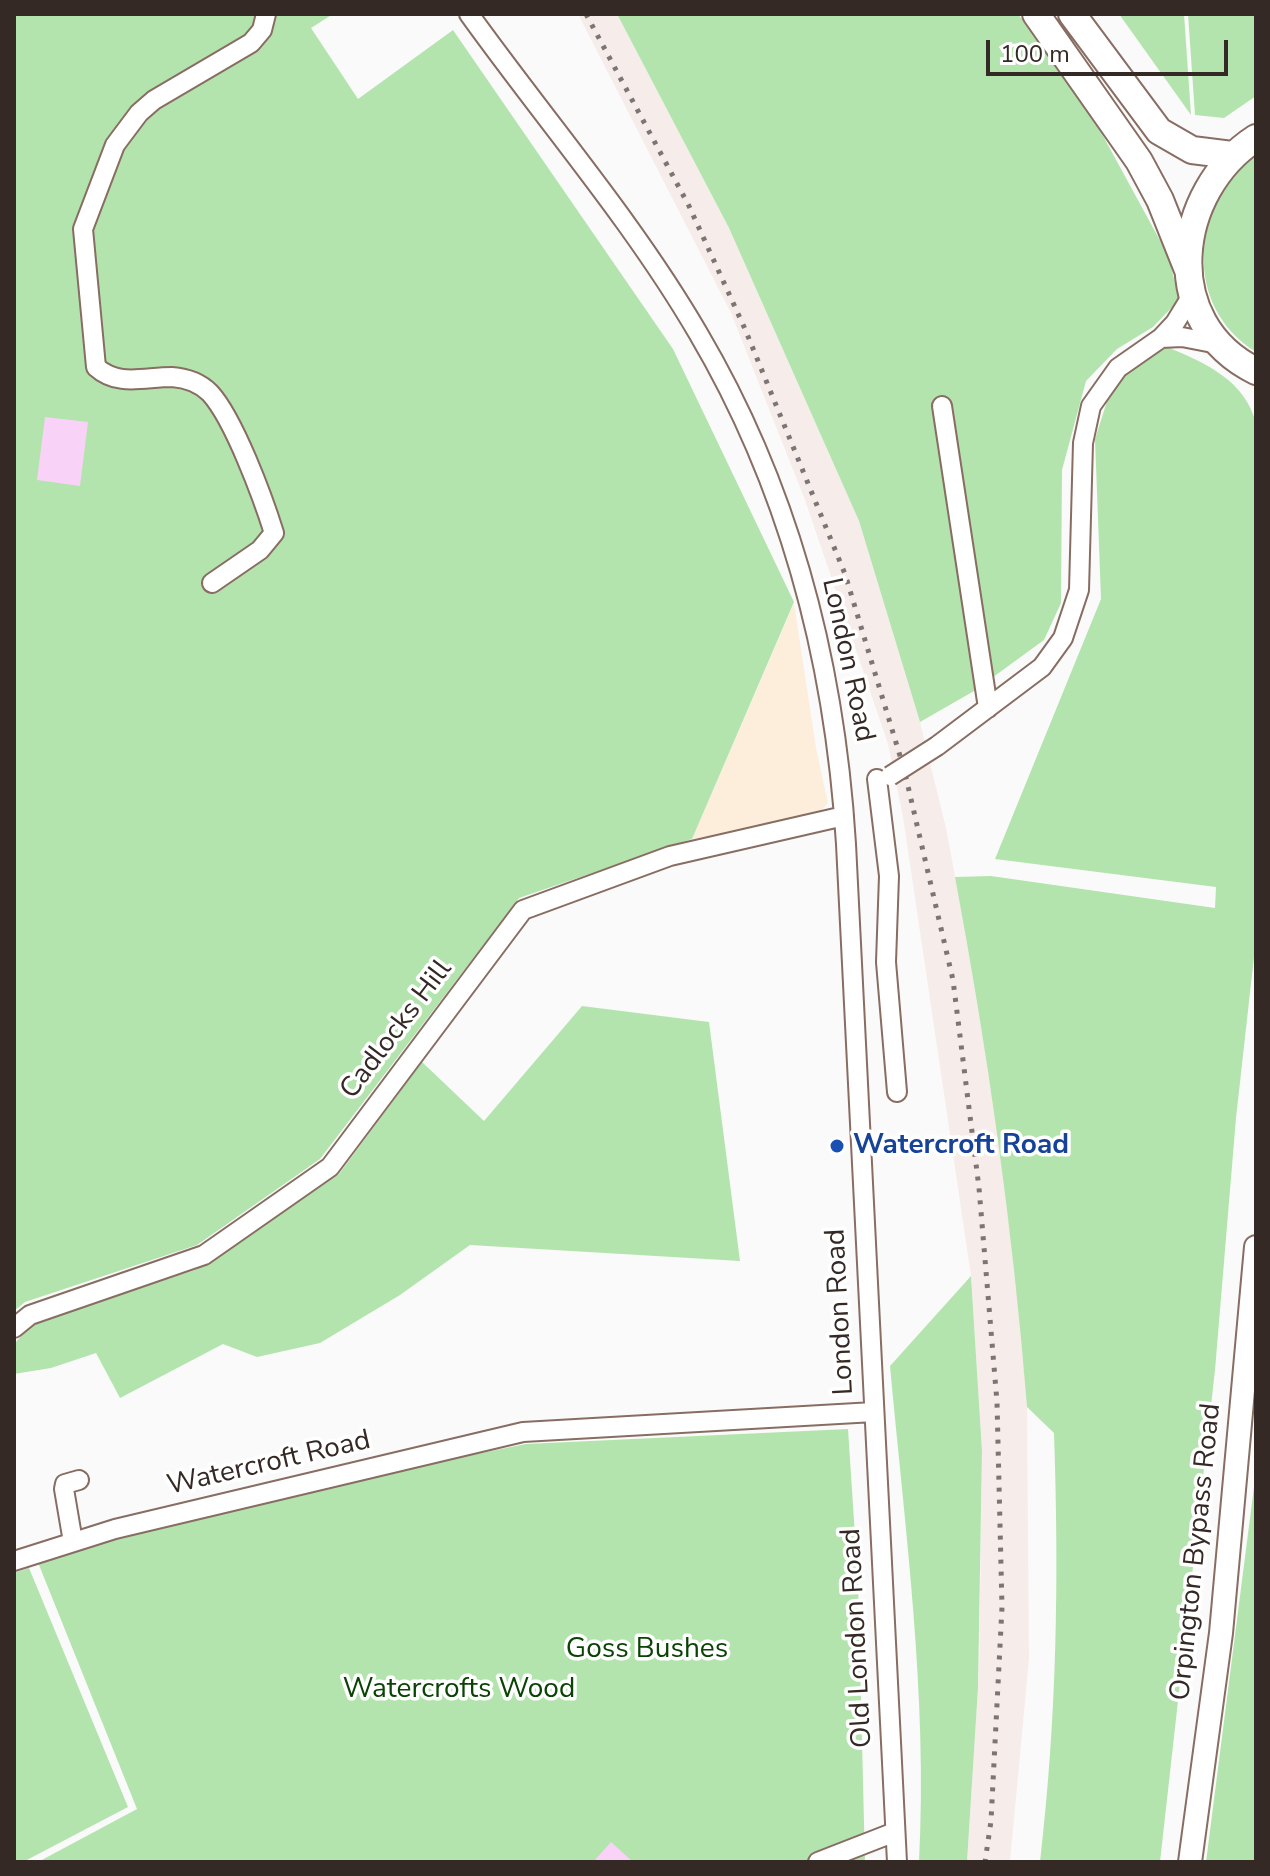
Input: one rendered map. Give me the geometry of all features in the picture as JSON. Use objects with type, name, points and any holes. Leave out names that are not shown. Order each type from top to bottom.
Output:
[{"type":"highway","points":[[1036,14],[1139,161],[1160,200],[1209,328],[1223,345],[1255,371]]},
{"type":"highway","points":[[1072,14],[1159,131],[1192,150],[1232,155]]},
{"type":"highway","points":[[1191,281],[1195,209],[1205,189],[1232,155],[1256,138]]},
{"type":"main road","name":"Orpington Bypass Road","points":[[1190,1862],[1221,1633],[1256,1247]]},
{"type":"street","points":[[212,583],[260,550],[274,533],[266,507],[227,421],[212,395],[198,382],[174,377],[119,379],[96,367],[83,229],[103,172],[126,128],[154,100],[251,43],[262,30],[266,14]]},
{"type":"street","name":"London Road","points":[[469,14],[642,247],[727,385],[764,466],[794,551],[821,648],[842,785],[874,1412]]},
{"type":"street","points":[[842,785],[883,777],[937,746],[1042,667],[1069,628],[1079,590],[1083,443],[1088,415],[1110,377],[1136,353],[1161,338],[1182,314],[1191,281]]},
{"type":"street","points":[[1161,338],[1182,337],[1223,345]]},
{"type":"street","points":[[942,406],[988,708]]},
{"type":"street","points":[[883,777],[889,876],[886,962],[897,1092]]},
{"type":"street","name":"Cadlocks Hill","points":[[14,1328],[30,1315],[204,1255],[330,1167],[523,910],[670,856],[844,816]]},
{"type":"street","name":"Watercroft Road","points":[[14,1561],[115,1529],[523,1432],[874,1412]]},
{"type":"street","name":"Old London Road","points":[[874,1412],[897,1862]]},
{"type":"street","points":[[73,1542],[64,1489],[65,1484],[79,1480]]},
{"type":"street","points":[[818,1862],[895,1832]]},
{"type":"shaded area","points":[[578,14],[617,14],[729,228],[859,521],[920,722],[946,828],[987,1045],[1016,1267],[1027,1407],[1029,1659],[1010,1862],[967,1862],[979,1672],[982,1451],[971,1276],[903,817],[888,744],[805,500],[731,313]]},
{"type":"shaded area","points":[[794,603],[816,748],[828,803],[812,819],[692,839]]},
{"type":"green space","points":[[14,14],[333,14],[311,28],[358,99],[453,30],[673,349],[794,602],[692,839],[519,898],[320,1159],[197,1245],[25,1302],[14,1311]]},
{"type":"green space","points":[[617,14],[1018,14],[1090,112],[1169,257],[1179,300],[1153,327],[1117,349],[1086,381],[1062,470],[1061,603],[1044,640],[974,691],[920,722],[859,521],[729,228]]},
{"type":"green space","points":[[1119,14],[1184,14],[1191,115]]},
{"type":"green space","points":[[1188,14],[1256,14],[1256,96],[1224,118],[1195,115]]},
{"type":"green space","points":[[1256,155],[1256,352],[1232,332],[1215,308],[1206,282],[1204,254],[1208,226],[1218,200],[1235,176]]},
{"type":"green space","points":[[1162,345],[1204,364],[1229,381],[1248,403],[1254,417],[1256,939],[1236,1118],[1215,1370],[1160,1862],[1040,1862],[1050,1754],[1055,1648],[1054,1433],[1027,1407],[998,1141],[955,877],[991,876],[1215,908],[1216,887],[995,859],[1101,599],[1095,439],[1109,395],[1130,368]]},
{"type":"green space","points":[[582,1006],[709,1022],[740,1261],[470,1245],[400,1295],[320,1343],[257,1357],[223,1344],[120,1398],[96,1353],[51,1368],[14,1374],[14,1344],[33,1323],[195,1270],[339,1174],[422,1062],[484,1121]]},
{"type":"green space","points":[[971,1276],[982,1451],[978,1688],[967,1862],[919,1862],[918,1676],[890,1366]]},
{"type":"green space","name":"Goss Bushes","points":[[848,1429],[858,1581],[865,1862],[38,1862],[137,1809],[37,1560],[346,1480],[526,1444]]},
{"type":"green space","points":[[1256,1471],[1256,1862],[1206,1862]]},
{"type":"green space","points":[[29,1568],[128,1807],[23,1862],[14,1862],[14,1573]]},
{"type":"building","points":[[45,417],[88,422],[80,486],[37,480]]},
{"type":"building","points":[[611,1842],[633,1862],[593,1862]]},
{"type":"railway","points":[[586,14],[689,206],[745,329],[845,574],[904,769],[953,980],[979,1188],[997,1402],[1002,1607],[991,1821],[985,1862]]},
{"type":"place","name":"Watercroft Road","points":[[837,1146]]},
{"type":"park label","name":"Watercrofts Wood","points":[[459,1690]]}]
